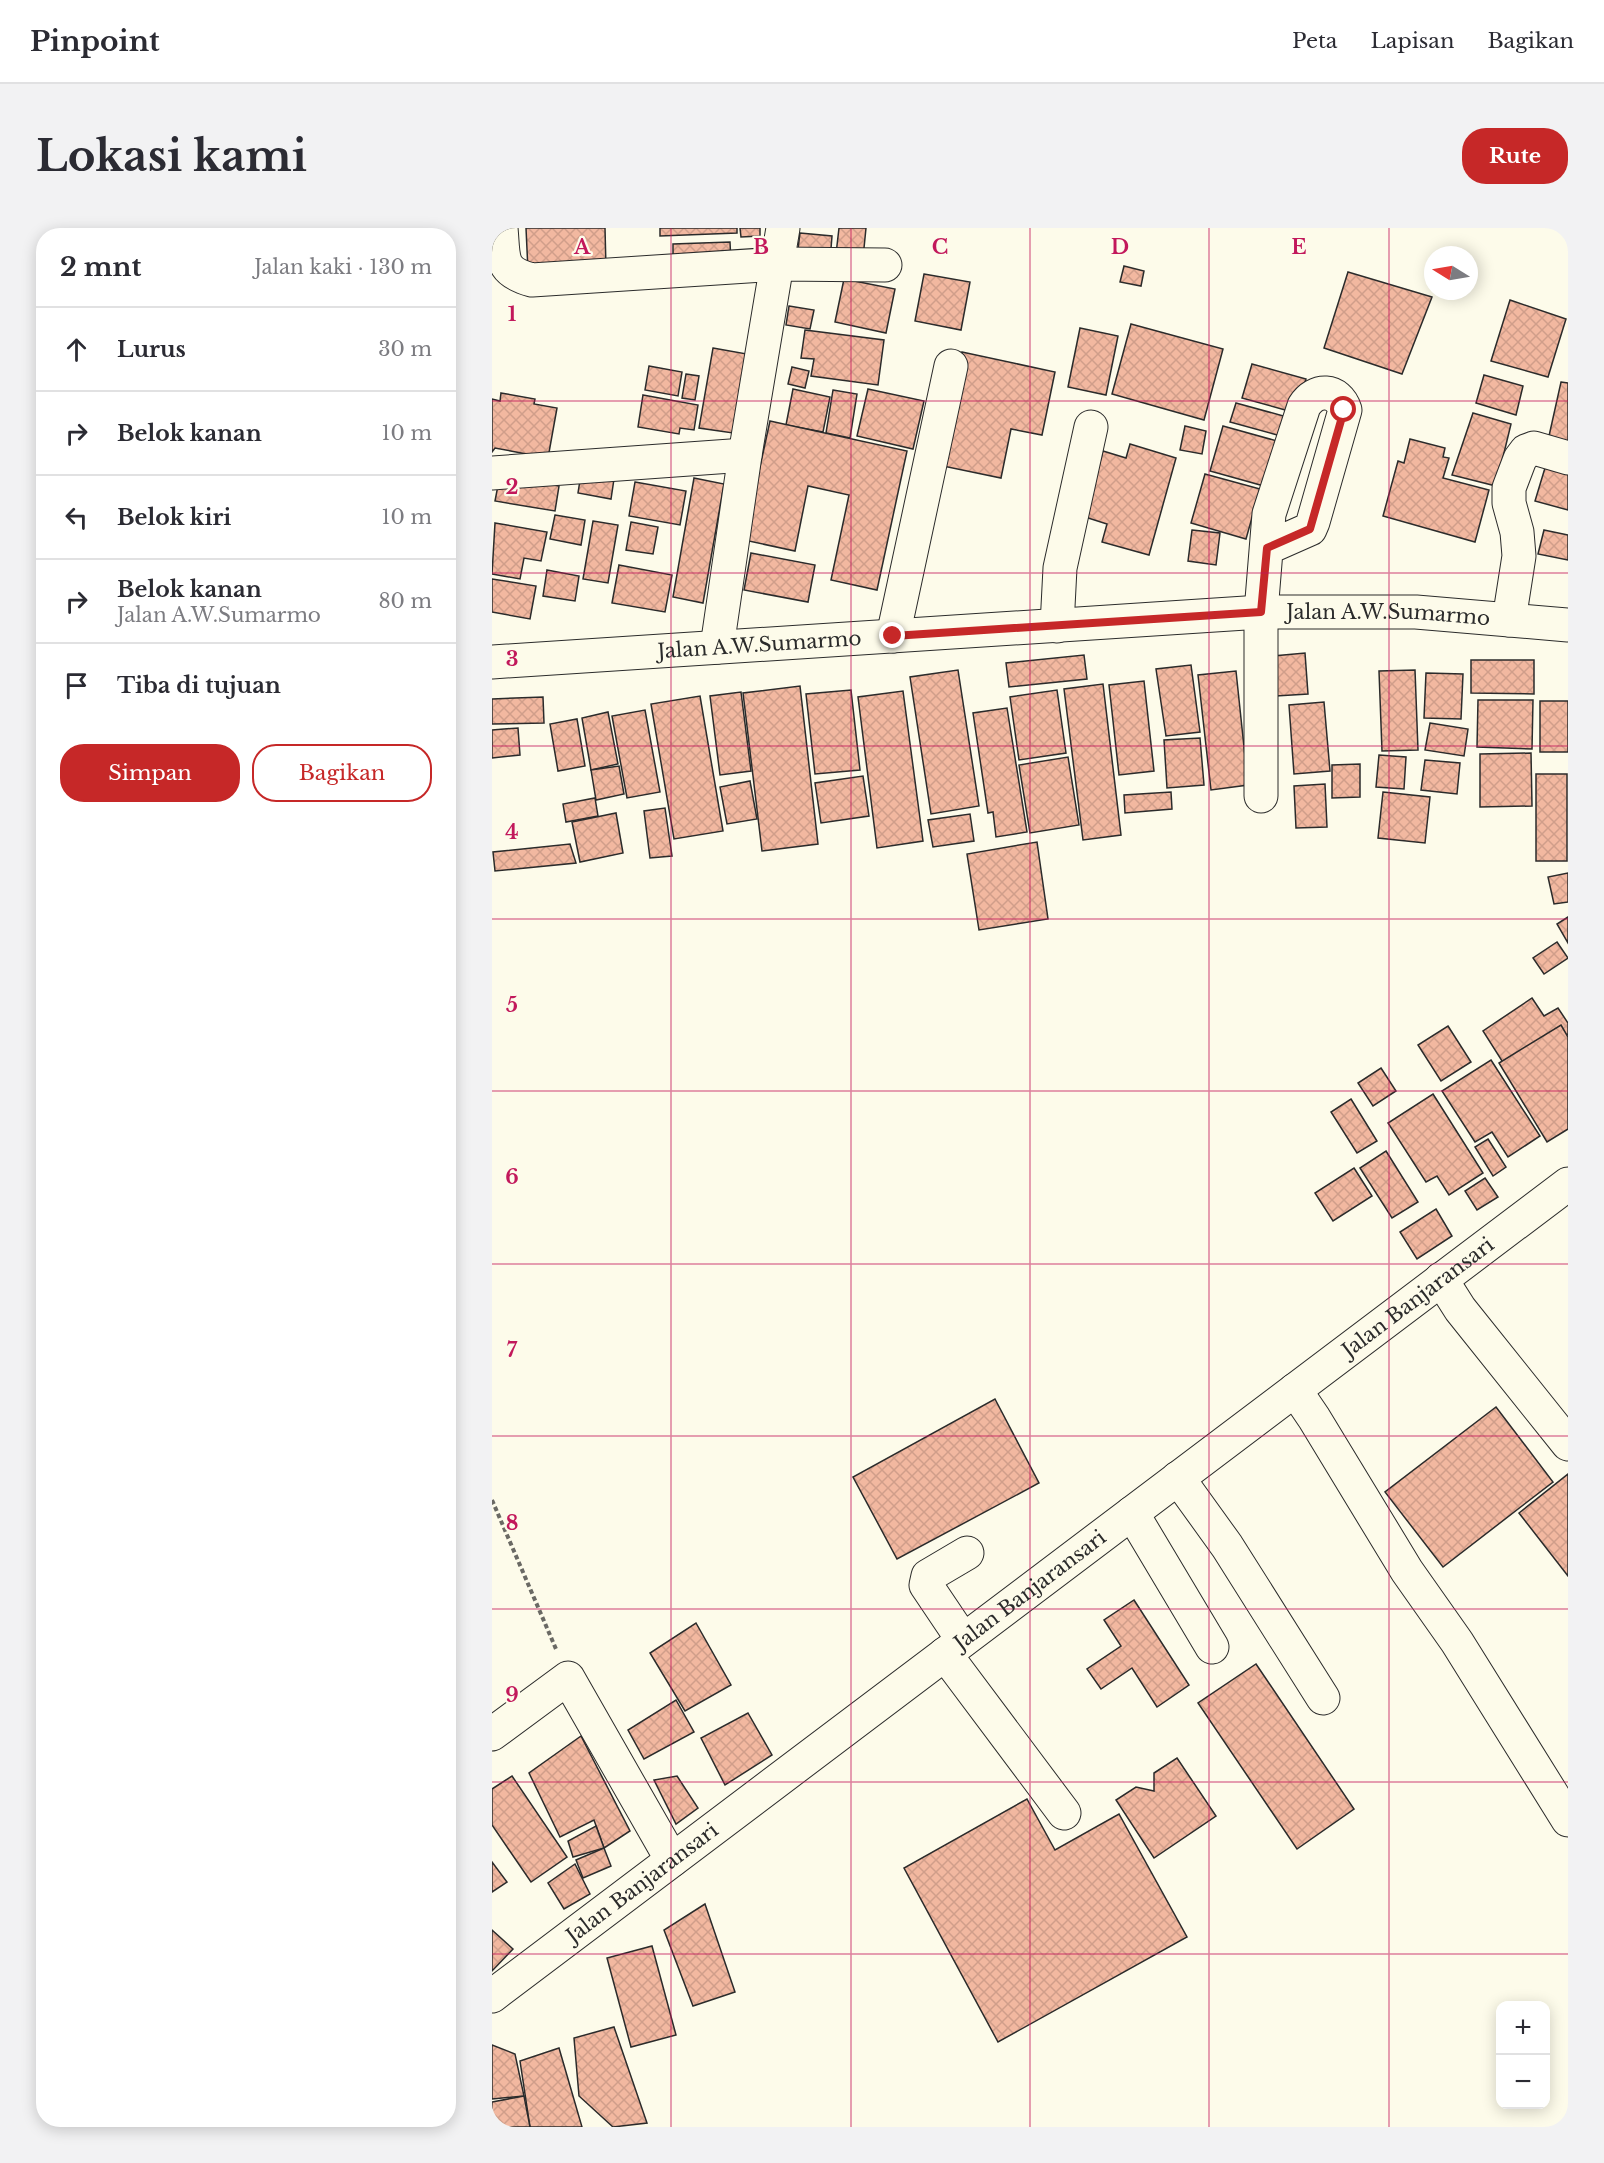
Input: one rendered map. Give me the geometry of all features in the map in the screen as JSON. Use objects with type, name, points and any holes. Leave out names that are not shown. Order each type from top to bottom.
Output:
[{"type":"street","points":[[501,228],[507,267],[512,274],[532,280],[778,264],[885,265]]},
{"type":"street","points":[[717,647],[745,455],[783,228]]},
{"type":"street","points":[[893,636],[951,366]]},
{"type":"street","points":[[1057,626],[1060,568],[1091,427]]},
{"type":"street","points":[[1509,620],[1519,556],[1517,532],[1509,503],[1509,488],[1520,459],[1526,451],[1534,448],[1568,458]]},
{"type":"street","points":[[492,473],[745,455]]},
{"type":"street","points":[[1261,796],[1261,612],[1267,548]]},
{"type":"street","name":"Jalan A.W.Sumarmo","points":[[492,662],[1261,612],[1416,612],[1568,625]]},
{"type":"street","name":"Jalan Banjaransari","points":[[492,1996],[1568,1184]]},
{"type":"street","points":[[1441,1279],[1460,1309],[1568,1444]]},
{"type":"street","points":[[1295,1390],[1407,1571],[1456,1642],[1568,1820]]},
{"type":"street","points":[[1178,1478],[1227,1546],[1323,1698]]},
{"type":"street","points":[[1132,1513],[1212,1647]]},
{"type":"street","points":[[967,1553],[928,1576],[926,1586],[954,1647],[1064,1813]]},
{"type":"street","points":[[492,1734],[568,1678],[672,1860]]},
{"type":"path","points":[[492,1500],[568,1678]]},
{"type":"building","points":[[526,228],[605,228],[606,268],[528,271]]},
{"type":"building","points":[[660,228],[737,228],[737,233],[660,236]]},
{"type":"building","points":[[740,228],[760,228],[760,236],[741,237]]},
{"type":"building","points":[[839,228],[866,228],[863,258],[836,254]]},
{"type":"building","points":[[800,233],[832,236],[830,261],[797,257]]},
{"type":"building","points":[[730,242],[731,263],[673,265],[673,244]]},
{"type":"building","points":[[1124,266],[1144,271],[1141,286],[1120,282]]},
{"type":"building","points":[[1348,272],[1424,295],[1424,300],[1431,300],[1402,374],[1324,348]]},
{"type":"building","points":[[924,274],[970,282],[961,330],[915,321]]},
{"type":"building","points":[[844,279],[895,289],[886,333],[835,322]]},
{"type":"building","points":[[1510,300],[1566,319],[1548,377],[1491,361]]},
{"type":"building","points":[[789,306],[814,310],[810,329],[786,325]]},
{"type":"building","points":[[1131,324],[1223,349],[1204,420],[1112,394]]},
{"type":"building","points":[[1080,328],[1118,336],[1106,395],[1068,387]]},
{"type":"building","points":[[805,330],[884,340],[878,385],[811,376],[814,359],[801,358]]},
{"type":"building","points":[[713,348],[747,354],[733,433],[699,428]]},
{"type":"building","points":[[962,352],[1055,372],[1042,435],[1011,429],[1001,478],[938,465]]},
{"type":"building","points":[[1252,364],[1306,379],[1296,413],[1242,398]]},
{"type":"building","points":[[649,366],[682,372],[678,396],[645,390]]},
{"type":"building","points":[[792,367],[809,371],[805,388],[788,384]]},
{"type":"building","points":[[686,374],[699,376],[695,400],[682,398]]},
{"type":"building","points":[[1484,375],[1523,386],[1516,415],[1476,403]]},
{"type":"building","points":[[1561,382],[1568,383],[1568,449],[1547,445]]},
{"type":"building","points":[[793,389],[830,397],[823,432],[786,425]]},
{"type":"building","points":[[868,389],[924,401],[913,449],[857,436]]},
{"type":"building","points":[[833,390],[857,394],[850,438],[826,433]]},
{"type":"building","points":[[501,393],[535,399],[534,404],[557,408],[548,458],[495,448],[492,452],[492,399],[500,401]]},
{"type":"building","points":[[643,395],[698,405],[694,430],[680,428],[679,434],[638,427]]},
{"type":"building","points":[[1236,403],[1287,417],[1281,436],[1230,422]]},
{"type":"building","points":[[1473,413],[1511,424],[1496,486],[1452,475]]},
{"type":"building","points":[[770,421],[907,451],[877,590],[831,580],[849,495],[808,486],[795,551],[744,540]]},
{"type":"building","points":[[1185,426],[1206,431],[1202,454],[1180,450]]},
{"type":"building","points":[[1223,426],[1277,441],[1264,486],[1210,471]]},
{"type":"building","points":[[1410,439],[1445,448],[1443,457],[1449,458],[1443,478],[1489,490],[1475,542],[1383,516],[1398,461],[1404,463]]},
{"type":"building","points":[[1130,444],[1176,458],[1149,555],[1102,542],[1107,524],[1085,517],[1103,451],[1126,458]]},
{"type":"building","points":[[1548,458],[1568,464],[1568,510],[1535,501]]},
{"type":"building","points":[[581,474],[614,479],[611,499],[578,493]]},
{"type":"building","points":[[1205,474],[1260,489],[1246,539],[1191,523]]},
{"type":"building","points":[[500,475],[559,486],[555,511],[495,501]]},
{"type":"building","points":[[694,478],[724,484],[703,603],[673,597]]},
{"type":"building","points":[[635,482],[686,491],[680,525],[629,516]]},
{"type":"building","points":[[555,515],[585,520],[581,545],[550,539]]},
{"type":"building","points":[[593,521],[618,525],[608,583],[583,579]]},
{"type":"building","points":[[631,522],[658,527],[653,554],[626,550]]},
{"type":"building","points":[[495,523],[547,532],[541,561],[524,558],[520,579],[492,574]]},
{"type":"building","points":[[1192,530],[1220,533],[1216,565],[1188,561]]},
{"type":"building","points":[[1544,530],[1568,535],[1568,560],[1538,554]]},
{"type":"building","points":[[751,553],[815,565],[808,602],[744,590]]},
{"type":"building","points":[[619,565],[672,575],[665,612],[612,603]]},
{"type":"building","points":[[547,570],[579,576],[575,601],[543,596]]},
{"type":"building","points":[[492,579],[536,586],[530,619],[492,612]]},
{"type":"building","points":[[1305,653],[1308,694],[1276,696],[1273,656]]},
{"type":"building","points":[[1084,655],[1087,679],[1009,687],[1006,663]]},
{"type":"building","points":[[1471,660],[1534,660],[1534,694],[1471,693]]},
{"type":"building","points":[[1191,665],[1200,732],[1166,736],[1156,669]]},
{"type":"building","points":[[958,670],[979,806],[931,814],[910,677]]},
{"type":"building","points":[[1415,670],[1418,750],[1382,751],[1379,671]]},
{"type":"building","points":[[1236,671],[1248,785],[1211,790],[1198,675]]},
{"type":"building","points":[[1426,673],[1463,674],[1461,719],[1424,718]]},
{"type":"building","points":[[1144,681],[1154,771],[1119,775],[1109,685]]},
{"type":"building","points":[[1103,684],[1121,835],[1083,840],[1064,689]]},
{"type":"building","points":[[800,686],[818,844],[762,851],[743,693]]},
{"type":"building","points":[[851,690],[860,770],[815,774],[806,694]]},
{"type":"building","points":[[1057,690],[1066,753],[1019,760],[1010,697]]},
{"type":"building","points":[[903,691],[923,841],[877,848],[858,697]]},
{"type":"building","points":[[741,692],[751,771],[720,775],[710,696]]},
{"type":"building","points":[[700,696],[723,831],[674,839],[651,704]]},
{"type":"building","points":[[543,697],[544,723],[492,724],[492,699]]},
{"type":"building","points":[[1478,700],[1533,700],[1532,749],[1477,747]]},
{"type":"building","points":[[1540,701],[1568,701],[1568,752],[1540,752]]},
{"type":"building","points":[[1324,702],[1330,771],[1294,774],[1289,705]]},
{"type":"building","points":[[1007,708],[1027,832],[996,837],[993,812],[988,813],[973,713]]},
{"type":"building","points":[[645,710],[660,792],[627,798],[612,716]]},
{"type":"building","points":[[608,712],[618,764],[591,770],[582,718]]},
{"type":"building","points":[[577,719],[585,766],[558,771],[550,724]]},
{"type":"building","points":[[1430,723],[1468,729],[1464,756],[1425,750]]},
{"type":"building","points":[[518,728],[520,755],[492,758],[492,730]]},
{"type":"building","points":[[1200,738],[1204,785],[1167,788],[1164,740]]},
{"type":"building","points":[[1531,753],[1532,806],[1480,807],[1480,754]]},
{"type":"building","points":[[1379,755],[1406,757],[1404,789],[1376,787]]},
{"type":"building","points":[[1068,757],[1079,825],[1030,833],[1019,765]]},
{"type":"building","points":[[1425,760],[1460,763],[1457,794],[1421,790]]},
{"type":"building","points":[[1360,764],[1360,797],[1332,798],[1332,765]]},
{"type":"building","points":[[619,766],[624,794],[596,800],[591,770]]},
{"type":"building","points":[[1536,774],[1567,774],[1567,861],[1536,861]]},
{"type":"building","points":[[863,776],[869,816],[821,823],[815,783]]},
{"type":"building","points":[[750,781],[757,819],[727,824],[720,787]]},
{"type":"building","points":[[1325,784],[1327,827],[1296,828],[1294,786]]},
{"type":"building","points":[[1171,792],[1172,809],[1125,813],[1124,795]]},
{"type":"building","points":[[1383,792],[1430,797],[1425,843],[1378,838]]},
{"type":"building","points":[[595,798],[598,816],[566,822],[563,804]]},
{"type":"building","points":[[665,808],[672,856],[650,858],[644,811]]},
{"type":"building","points":[[616,813],[623,853],[580,862],[572,822]]},
{"type":"building","points":[[970,814],[974,841],[933,847],[928,820]]},
{"type":"building","points":[[1037,842],[1048,919],[979,930],[967,854]]},
{"type":"building","points":[[570,844],[576,863],[495,871],[493,852]]},
{"type":"building","points":[[1568,873],[1568,902],[1554,904],[1548,877]]},
{"type":"building","points":[[1568,917],[1568,943],[1557,924]]},
{"type":"building","points":[[1557,942],[1568,958],[1544,974],[1533,958]]},
{"type":"building","points":[[1532,998],[1544,1016],[1558,1008],[1568,1023],[1568,1034],[1509,1072],[1483,1031]]},
{"type":"building","points":[[1561,1025],[1568,1037],[1568,1129],[1547,1142],[1499,1063]]},
{"type":"building","points":[[1448,1026],[1471,1062],[1441,1081],[1418,1045]]},
{"type":"building","points":[[1491,1060],[1540,1136],[1508,1157],[1492,1132],[1475,1142],[1442,1091]]},
{"type":"building","points":[[1381,1068],[1396,1091],[1373,1106],[1358,1083]]},
{"type":"building","points":[[1433,1094],[1483,1173],[1449,1195],[1437,1176],[1426,1182],[1388,1123]]},
{"type":"building","points":[[1351,1099],[1377,1141],[1357,1153],[1331,1112]]},
{"type":"building","points":[[1488,1139],[1506,1167],[1493,1176],[1475,1147]]},
{"type":"building","points":[[1386,1151],[1418,1202],[1392,1218],[1360,1168]]},
{"type":"building","points":[[1354,1168],[1372,1196],[1333,1221],[1315,1193]]},
{"type":"building","points":[[1485,1178],[1498,1197],[1477,1210],[1465,1191]]},
{"type":"building","points":[[1436,1209],[1452,1236],[1417,1259],[1400,1232]]},
{"type":"building","points":[[995,1399],[1039,1483],[897,1559],[853,1477]]},
{"type":"building","points":[[1496,1407],[1553,1482],[1443,1567],[1385,1492]]},
{"type":"building","points":[[1568,1474],[1568,1576],[1519,1513]]},
{"type":"building","points":[[1134,1600],[1189,1685],[1157,1707],[1132,1668],[1101,1689],[1087,1669],[1121,1646],[1104,1620]]},
{"type":"building","points":[[696,1623],[731,1685],[685,1711],[650,1653]]},
{"type":"building","points":[[1256,1664],[1354,1809],[1297,1849],[1198,1703]]},
{"type":"building","points":[[676,1700],[694,1732],[644,1759],[628,1730]]},
{"type":"building","points":[[748,1713],[772,1755],[725,1785],[701,1738]]},
{"type":"building","points":[[581,1736],[630,1831],[604,1848],[594,1820],[560,1837],[529,1773]]},
{"type":"building","points":[[1177,1758],[1216,1816],[1154,1858],[1116,1800],[1136,1787],[1154,1791],[1154,1773]]},
{"type":"building","points":[[512,1776],[567,1857],[531,1882],[492,1825],[492,1789]]},
{"type":"building","points":[[677,1776],[698,1808],[676,1824],[654,1780]]},
{"type":"building","points":[[1027,1799],[1055,1850],[1119,1814],[1187,1937],[998,2042],[904,1868]]},
{"type":"building","points":[[596,1826],[604,1848],[573,1857],[568,1841]]},
{"type":"building","points":[[604,1848],[611,1866],[583,1878],[576,1860]]},
{"type":"building","points":[[492,1862],[507,1882],[492,1892]]},
{"type":"building","points":[[575,1864],[590,1894],[564,1909],[548,1883]]},
{"type":"building","points":[[705,1904],[735,1992],[693,2006],[664,1930]]},
{"type":"building","points":[[492,1930],[513,1949],[492,1971]]},
{"type":"building","points":[[652,1946],[676,2035],[631,2047],[607,1958]]},
{"type":"building","points":[[614,2027],[647,2123],[613,2127],[579,2096],[574,2038]]},
{"type":"building","points":[[492,2045],[515,2054],[524,2096],[492,2099]]},
{"type":"building","points":[[559,2048],[582,2127],[530,2127],[520,2061]]},
{"type":"building","points":[[524,2096],[530,2127],[492,2127],[492,2102]]},
{"type":"route","points":[[893,636],[1261,612],[1267,548],[1310,529],[1316,515],[1344,410]]}]
